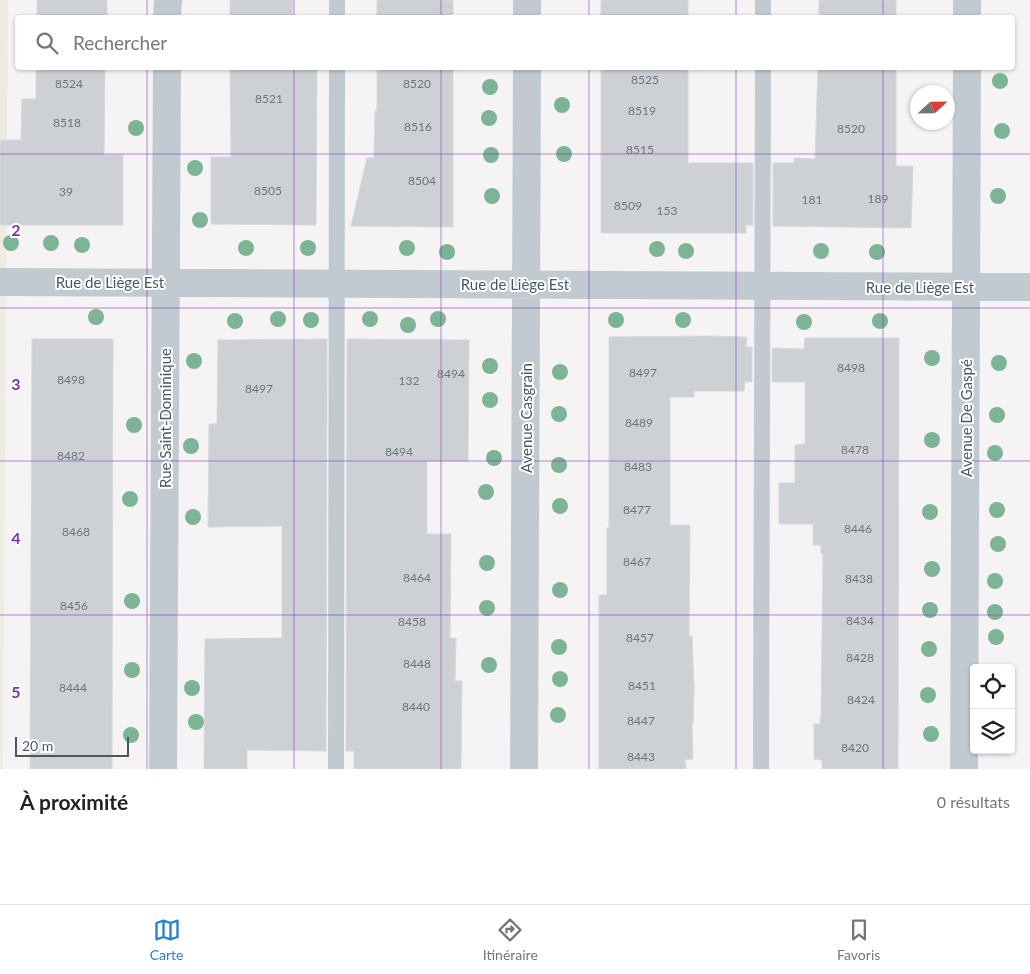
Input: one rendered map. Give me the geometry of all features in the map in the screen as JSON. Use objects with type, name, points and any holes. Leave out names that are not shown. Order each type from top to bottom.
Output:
[{"type":"street","points":[[168,0],[168,15]]},
{"type":"street","points":[[527,0],[527,15]]},
{"type":"street","points":[[967,0],[967,15]]},
{"type":"street","name":"Rue Saint-Dominique","points":[[163,769],[167,70]]},
{"type":"street","name":"Avenue Casgrain","points":[[524,769],[527,70]]},
{"type":"street","name":"Avenue De Gaspé","points":[[964,769],[966,70]]},
{"type":"street","name":"Rue de Liège Est","points":[[0,282],[1030,287]]},
{"type":"lane","points":[[337,0],[337,15]]},
{"type":"lane","points":[[763,0],[763,15]]},
{"type":"lane","points":[[336,769],[337,70]]},
{"type":"lane","points":[[762,769],[763,70]]},
{"type":"shaded area","points":[[0,0],[8,0],[3,769],[0,769]]},
{"type":"building","points":[[37,0],[107,0],[107,15],[37,15]]},
{"type":"building","points":[[230,0],[293,0],[292,15],[230,15]]},
{"type":"building","points":[[377,0],[453,0],[453,15],[377,15]]},
{"type":"building","points":[[601,0],[688,0],[688,15],[601,15]]},
{"type":"building","points":[[819,0],[896,0],[896,15],[819,15]]},
{"type":"building","points":[[36,70],[105,70],[104,155],[123,155],[123,225],[0,225],[0,140],[21,140],[22,99],[36,99]]},
{"type":"building","points":[[230,70],[317,70],[316,225],[211,224],[211,157],[231,157]]},
{"type":"building","points":[[377,70],[453,70],[453,227],[351,226],[367,158],[374,158],[375,111],[377,111]]},
{"type":"building","points":[[601,70],[688,70],[688,163],[753,163],[753,225],[746,225],[746,233],[601,233]]},
{"type":"building","points":[[818,70],[896,70],[896,166],[913,166],[911,228],[773,226],[773,163],[794,163],[794,158],[815,159]]},
{"type":"building","points":[[609,337],[747,337],[746,347],[752,347],[752,382],[745,382],[744,391],[694,391],[694,397],[670,397],[670,525],[690,525],[689,636],[692,636],[694,689],[693,759],[685,760],[686,769],[599,769],[599,595],[607,595],[607,528],[609,528]]},
{"type":"building","points":[[805,338],[899,338],[898,769],[822,769],[822,760],[814,759],[814,724],[820,724],[821,719],[823,553],[821,554],[821,545],[813,545],[813,524],[779,524],[779,483],[795,483],[795,445],[805,444],[805,382],[772,382],[772,348],[804,349]]},
{"type":"building","points":[[32,339],[113,339],[112,769],[30,769]]},
{"type":"building","points":[[327,339],[326,751],[247,750],[247,769],[204,769],[205,639],[282,638],[282,526],[208,527],[209,424],[217,424],[218,340]]},
{"type":"building","points":[[347,339],[469,340],[468,461],[427,461],[427,534],[451,534],[450,638],[456,638],[455,681],[462,681],[461,769],[354,769],[354,751],[346,751]]}]
